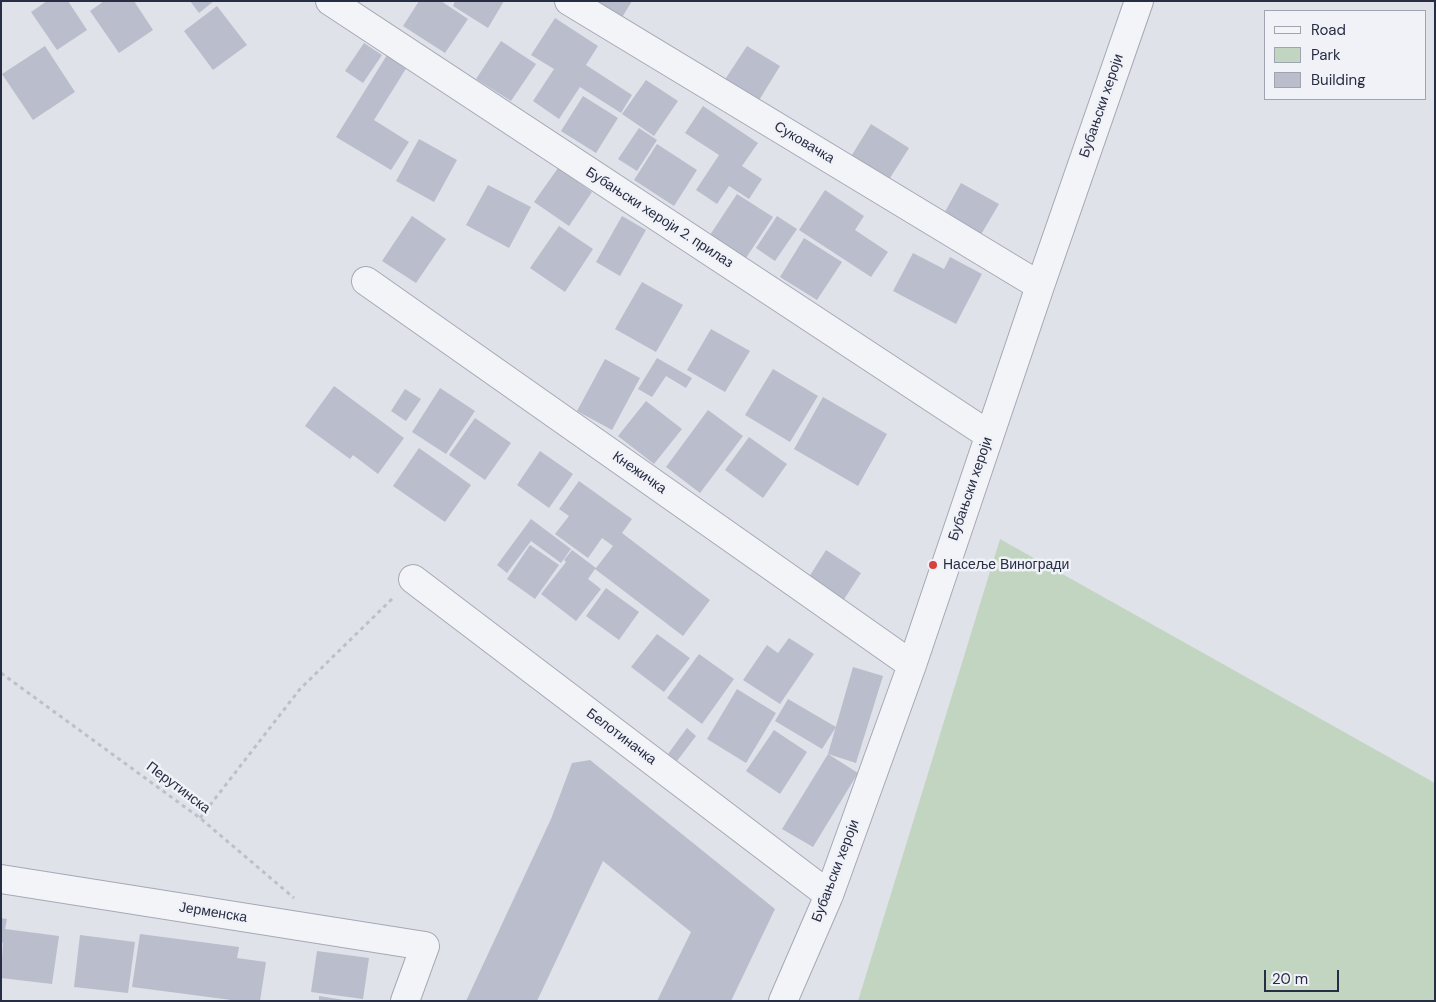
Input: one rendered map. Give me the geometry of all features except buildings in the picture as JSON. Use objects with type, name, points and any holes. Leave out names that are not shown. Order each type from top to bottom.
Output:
[{"type":"street","name":"Бубањски хероји 2. прилаз","points":[[330,1],[989,435]]},
{"type":"street","name":"Суковачка","points":[[569,1],[1040,286]]},
{"type":"street","name":"Бубањски хероји","points":[[783,1001],[829,895],[912,665],[989,435],[1139,1]]},
{"type":"street","name":"Кнежичка","points":[[366,281],[912,665]]},
{"type":"street","name":"Белотиначка","points":[[413,579],[829,895]]},
{"type":"street","name":"Јерменска","points":[[1,879],[425,946],[405,1001]]},
{"type":"path","points":[[200,818],[300,689],[413,579]]},
{"type":"path","name":"Перутинска","points":[[1,672],[200,818],[297,900]]},
{"type":"green space","points":[[1000,539],[1435,783],[1435,1001],[858,1001]]},
{"type":"place","name":"Насеље Виногради","points":[[933,565]]}]
